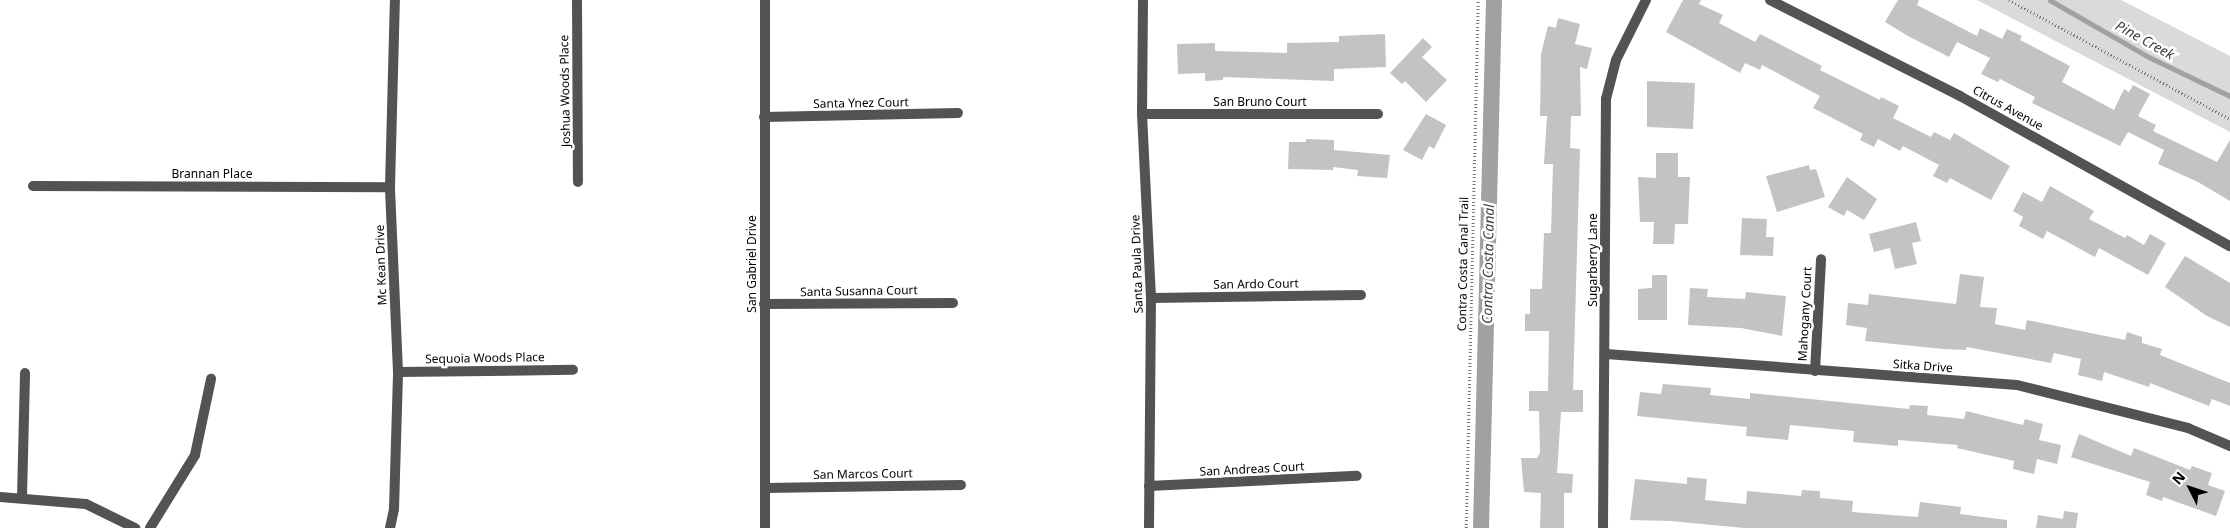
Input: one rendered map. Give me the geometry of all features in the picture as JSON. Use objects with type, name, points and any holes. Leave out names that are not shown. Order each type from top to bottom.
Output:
[{"type":"street","name":"Mc Kean Drive","points":[[390,528],[394,509],[398,372],[390,187],[395,0]]},
{"type":"street","name":"Joshua Woods Place","points":[[577,0],[578,182]]},
{"type":"street","name":"San Gabriel Drive","points":[[765,0],[765,528]]},
{"type":"street","name":"Santa Paula Drive","points":[[1143,0],[1142,114],[1151,298],[1149,528]]},
{"type":"street","name":"Sugarberry Lane","points":[[1603,528],[1606,354],[1606,99],[1616,60],[1646,0]]},
{"type":"street","name":"Citrus Avenue","points":[[1770,0],[1960,96],[2230,246]]},
{"type":"street","name":"Santa Ynez Court","points":[[764,118],[958,113]]},
{"type":"street","name":"San Bruno Court","points":[[1142,114],[1378,114]]},
{"type":"street","name":"Brannan Place","points":[[33,186],[390,187]]},
{"type":"street","name":"Mahogany Court","points":[[1815,371],[1821,259]]},
{"type":"street","name":"San Ardo Court","points":[[1151,298],[1361,295]]},
{"type":"street","name":"Santa Susanna Court","points":[[764,304],[953,303]]},
{"type":"street","name":"Sitka Drive","points":[[1606,354],[2017,385],[2188,428],[2230,446]]},
{"type":"street","name":"Sequoia Woods Place","points":[[398,372],[573,370]]},
{"type":"street","points":[[22,497],[25,373]]},
{"type":"street","points":[[150,528],[195,455],[210,379]]},
{"type":"street","name":"San Andreas Court","points":[[1149,486],[1357,476]]},
{"type":"street","name":"San Marcos Court","points":[[765,488],[961,485]]},
{"type":"street","points":[[0,497],[22,497],[86,504],[135,528]]},
{"type":"path","name":"Contra Costa Canal Trail","points":[[1466,528],[1478,0]]},
{"type":"path","points":[[2009,0],[2230,119]]},
{"type":"shaded area","points":[[1977,0],[2121,0],[2230,56],[2230,132]]},
{"type":"building","points":[[1683,0],[1701,0],[1699,4],[1723,15],[1719,23],[1755,42],[1760,34],[1822,66],[1820,70],[1880,100],[1881,97],[1899,106],[1893,118],[1931,137],[1934,132],[1950,140],[1954,133],[2010,166],[1991,200],[1950,178],[1947,183],[1933,176],[1939,165],[1903,146],[1900,151],[1878,139],[1874,147],[1860,140],[1863,134],[1813,108],[1820,96],[1762,65],[1760,70],[1745,63],[1740,73],[1666,32]]},
{"type":"building","points":[[1898,0],[1919,0],[1917,5],[1977,36],[1980,28],[2002,39],[2007,29],[2022,36],[2020,40],[2070,66],[2062,82],[2114,110],[2124,89],[2129,92],[2133,85],[2150,94],[2138,116],[2156,125],[2153,131],[2217,162],[2230,140],[2230,201],[2198,182],[2158,164],[2164,150],[2128,132],[2120,146],[2032,103],[2035,97],[2000,79],[1998,82],[1981,74],[1990,58],[1957,42],[1949,57],[1908,36],[1885,22]]},
{"type":"building","points":[[1558,18],[1580,24],[1575,44],[1592,48],[1587,69],[1580,67],[1581,116],[1571,116],[1570,148],[1580,149],[1573,390],[1583,390],[1583,412],[1561,412],[1557,473],[1573,474],[1572,493],[1564,493],[1564,528],[1540,528],[1541,493],[1524,492],[1521,458],[1537,458],[1540,453],[1539,411],[1529,411],[1529,391],[1548,391],[1549,331],[1525,331],[1525,314],[1530,314],[1530,289],[1542,289],[1544,233],[1551,233],[1553,164],[1544,164],[1547,116],[1540,116],[1541,54],[1548,26],[1556,28]]},
{"type":"building","points":[[1385,34],[1386,67],[1334,69],[1334,81],[1223,77],[1223,80],[1205,81],[1205,73],[1178,74],[1177,44],[1215,43],[1215,51],[1287,53],[1287,43],[1339,42],[1339,36]]},
{"type":"building","points":[[1423,38],[1432,47],[1422,57],[1447,80],[1426,102],[1405,81],[1402,84],[1390,73]]},
{"type":"building","points":[[1647,81],[1695,83],[1693,129],[1647,127]]},
{"type":"building","points":[[1426,114],[1446,125],[1434,149],[1429,146],[1422,160],[1403,150]]},
{"type":"building","points":[[1306,139],[1334,140],[1334,150],[1390,155],[1387,178],[1357,176],[1358,170],[1333,167],[1333,170],[1288,169],[1289,142],[1306,142]]},
{"type":"building","points":[[1656,153],[1678,153],[1678,177],[1690,177],[1688,224],[1675,224],[1674,244],[1653,244],[1654,222],[1640,222],[1638,177],[1656,178]]},
{"type":"building","points":[[1809,165],[1810,170],[1816,169],[1825,197],[1777,212],[1766,176]]},
{"type":"building","points":[[1847,177],[1877,199],[1864,220],[1847,210],[1844,216],[1828,207]]},
{"type":"building","points":[[2050,186],[2094,211],[2089,219],[2125,238],[2127,235],[2144,245],[2150,234],[2166,243],[2148,275],[2099,248],[2095,257],[2047,231],[2043,239],[2019,226],[2023,217],[2013,211],[2023,192],[2042,202]]},
{"type":"building","points":[[1742,218],[1767,219],[1766,237],[1774,237],[1773,256],[1740,255]]},
{"type":"building","points":[[1916,222],[1921,241],[1912,243],[1917,264],[1895,269],[1890,248],[1874,252],[1869,234]]},
{"type":"building","points":[[2185,256],[2230,283],[2230,327],[2207,316],[2165,287]]},
{"type":"building","points":[[1960,274],[1984,277],[1980,307],[1997,308],[1995,324],[2025,330],[2027,320],[2125,340],[2127,332],[2142,337],[2142,343],[2162,349],[2160,355],[2230,383],[2230,406],[2212,399],[2209,406],[2150,383],[2149,387],[2104,372],[2102,381],[2078,375],[2081,359],[2054,353],[2051,363],[1967,347],[1966,350],[1943,349],[1865,341],[1867,328],[1846,325],[1848,303],[1868,305],[1869,294],[1956,304]]},
{"type":"building","points":[[1652,275],[1667,275],[1667,320],[1638,320],[1638,289],[1652,288]]},
{"type":"building","points":[[1690,288],[1708,289],[1707,297],[1745,299],[1746,292],[1786,296],[1782,336],[1741,328],[1688,325]]},
{"type":"building","points":[[1663,384],[1711,388],[1710,395],[1750,399],[1750,393],[1909,409],[1910,405],[1928,406],[1927,415],[1964,419],[1966,411],[2023,425],[2025,419],[2043,424],[2039,440],[2061,445],[2057,464],[2037,459],[2034,474],[2013,469],[2014,461],[1957,448],[1958,445],[1898,440],[1898,446],[1853,442],[1854,431],[1790,425],[1788,440],[1746,436],[1747,427],[1637,416],[1640,392],[1661,394]]},
{"type":"building","points":[[2079,434],[2131,456],[2134,448],[2190,470],[2192,466],[2212,473],[2208,485],[2225,491],[2216,516],[2163,497],[2162,501],[2146,495],[2150,482],[2071,457]]},
{"type":"building","points":[[1687,477],[1707,479],[1705,500],[1746,504],[1747,491],[1801,496],[1802,490],[1820,491],[1820,498],[1853,501],[1852,512],[1918,517],[1920,502],[1961,507],[1960,514],[2007,520],[2007,528],[1744,528],[1671,521],[1630,520],[1635,479],[1687,484]]},
{"type":"building","points":[[2064,511],[2078,513],[2076,528],[2036,528],[2038,515],[2063,519]]},
{"type":"waterway","name":"Contra Costa Canal","points":[[1481,528],[1494,0]]},
{"type":"waterway","name":"Pine Creek","points":[[2050,0],[2149,57],[2230,96]]}]
